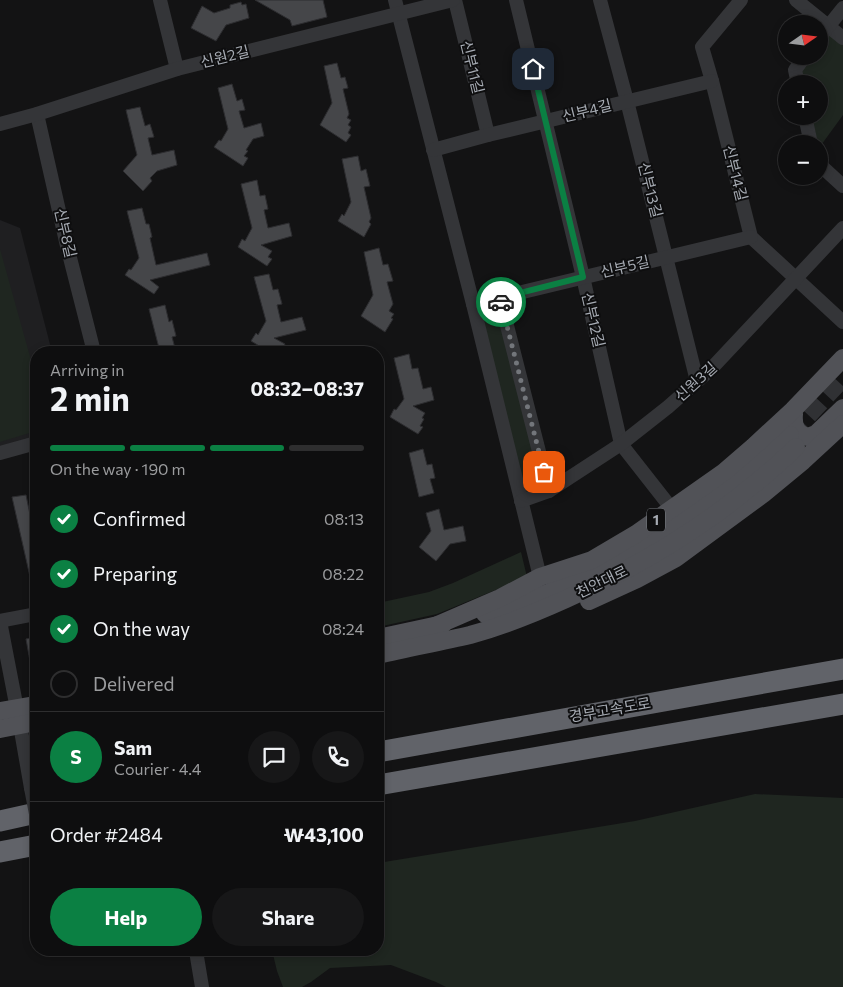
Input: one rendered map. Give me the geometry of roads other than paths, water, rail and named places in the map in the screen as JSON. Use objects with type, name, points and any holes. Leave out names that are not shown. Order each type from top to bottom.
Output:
[{"type":"highway","name":"경부고속도로","points":[[384,751],[843,669]]},
{"type":"highway","points":[[384,784],[843,704]]},
{"type":"highway","points":[[0,821],[30,815]]},
{"type":"highway","points":[[0,852],[30,846]]},
{"type":"main road","name":"1","points":[[432,627],[500,598],[540,577],[592,560],[636,534],[724,472],[798,405],[843,358]]},
{"type":"main road","points":[[798,405],[794,415],[794,423],[799,434],[808,437],[816,434],[843,408]]},
{"type":"main road","points":[[471,634],[572,609],[638,579],[676,558],[763,494],[803,461],[843,424]]},
{"type":"main road","name":"천안대로","points":[[384,637],[507,608],[548,592],[608,564],[652,540],[793,441],[785,458],[716,515],[684,537],[598,585],[539,612],[471,634],[384,654]]},
{"type":"main road","points":[[0,729],[30,709]]},
{"type":"street","points":[[160,0],[177,69]]},
{"type":"street","name":"신원2길","points":[[0,124],[177,69],[397,6],[454,0]]},
{"type":"street","name":"신부11길","points":[[454,0],[488,135]]},
{"type":"street","name":"신부12길","points":[[516,0],[621,444],[672,509]]},
{"type":"street","name":"신부13길","points":[[600,0],[667,257],[697,381]]},
{"type":"street","name":"신부14길","points":[[741,0],[702,48],[751,237]]},
{"type":"street","points":[[796,0],[814,15]]},
{"type":"street","points":[[397,6],[540,577]]},
{"type":"street","points":[[843,8],[828,26],[843,38]]},
{"type":"street","name":"신부4길","points":[[433,150],[712,81]]},
{"type":"street","name":"신부8길","points":[[37,114],[67,246],[92,346]]},
{"type":"street","points":[[828,172],[843,186]]},
{"type":"street","name":"신원3길","points":[[521,501],[549,491],[621,444],[668,407],[711,369],[843,228]]},
{"type":"street","points":[[751,237],[843,322]]},
{"type":"street","name":"신부5길","points":[[473,304],[751,237]]},
{"type":"street","points":[[500,298],[549,491]]},
{"type":"street","points":[[0,453],[30,445]]},
{"type":"street","points":[[30,615],[0,621],[30,783]]},
{"type":"street","points":[[197,956],[202,987]]},
{"type":"tunnel","points":[[790,435],[843,378]]}]
